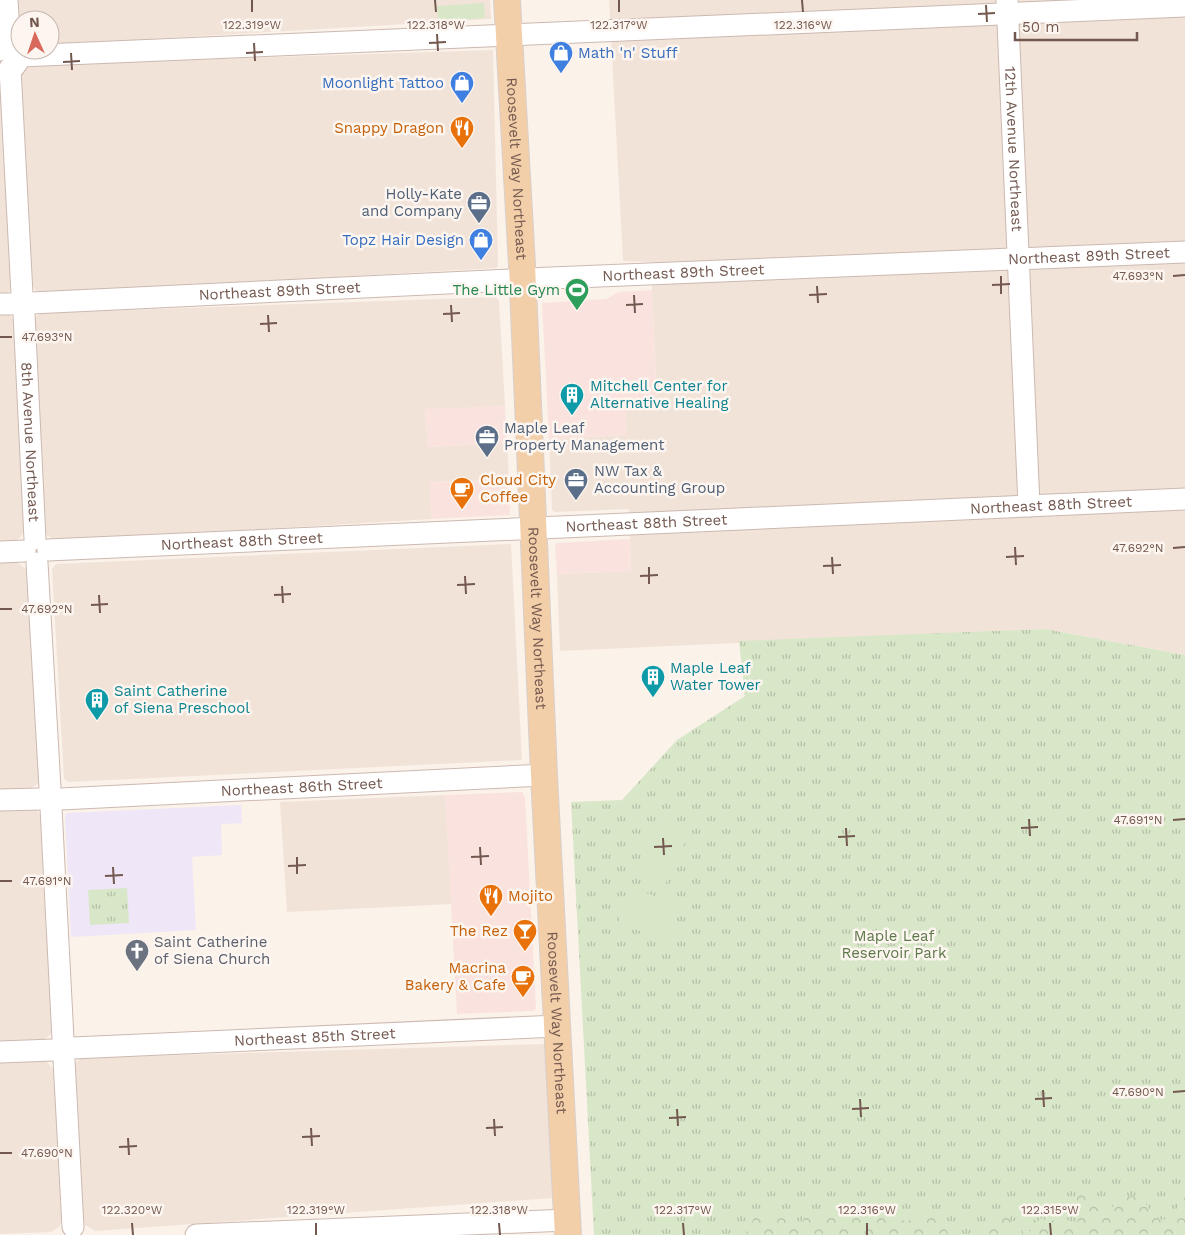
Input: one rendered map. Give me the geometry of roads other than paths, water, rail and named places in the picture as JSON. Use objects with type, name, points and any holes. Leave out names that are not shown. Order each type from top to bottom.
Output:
[{"type":"main road","name":"Roosevelt Way Northeast","points":[[507,0],[523,280],[544,775],[568,1228]]},
{"type":"street","name":"8th Avenue Northeast","points":[[7,0],[18,304],[36,551],[73,1232]]},
{"type":"street","points":[[8,57],[508,34],[1008,7],[1185,6]]},
{"type":"street","name":"12th Avenue Northeast","points":[[1008,7],[1017,259],[1029,506]]},
{"type":"street","name":"Northeast 89th Street","points":[[18,304],[1185,252]]},
{"type":"street","name":"Northeast 88th Street","points":[[0,552],[1185,499]]},
{"type":"street","name":"Northeast 86th Street","points":[[0,800],[544,775]]},
{"type":"street","name":"Northeast 85th Street","points":[[0,1052],[557,1026]]},
{"type":"street","points":[[196,1235],[568,1228]]},
{"type":"place","name":"Math 'n' Stuff","points":[[561,74]]},
{"type":"place","name":"Moonlight Tattoo","points":[[462,104]]},
{"type":"place","name":"Snappy Dragon","points":[[462,149]]},
{"type":"place","name":"Holly-Kate and Company","points":[[479,224]]},
{"type":"place","name":"Topz Hair Design","points":[[481,261]]},
{"type":"place","name":"The Little Gym","points":[[577,311]]},
{"type":"place","name":"Mitchell Center for Alternative Healing","points":[[572,416]]},
{"type":"place","name":"Maple Leaf Property Management","points":[[487,458]]},
{"type":"place","name":"NW Tax & Accounting Group","points":[[576,501]]},
{"type":"place","name":"Cloud City Coffee","points":[[462,510]]},
{"type":"place","name":"Maple Leaf Water Tower","points":[[653,698]]},
{"type":"place","name":"Saint Catherine of Siena Preschool","points":[[97,721]]},
{"type":"place","name":"Mojito","points":[[491,917]]},
{"type":"place","name":"The Rez","points":[[525,952]]},
{"type":"place","name":"Saint Catherine of Siena Church","points":[[137,972]]},
{"type":"place","name":"Macrina Bakery & Cafe","points":[[523,998]]},
{"type":"park label","name":"Maple Leaf Reservoir Park","points":[[894,944]]}]
